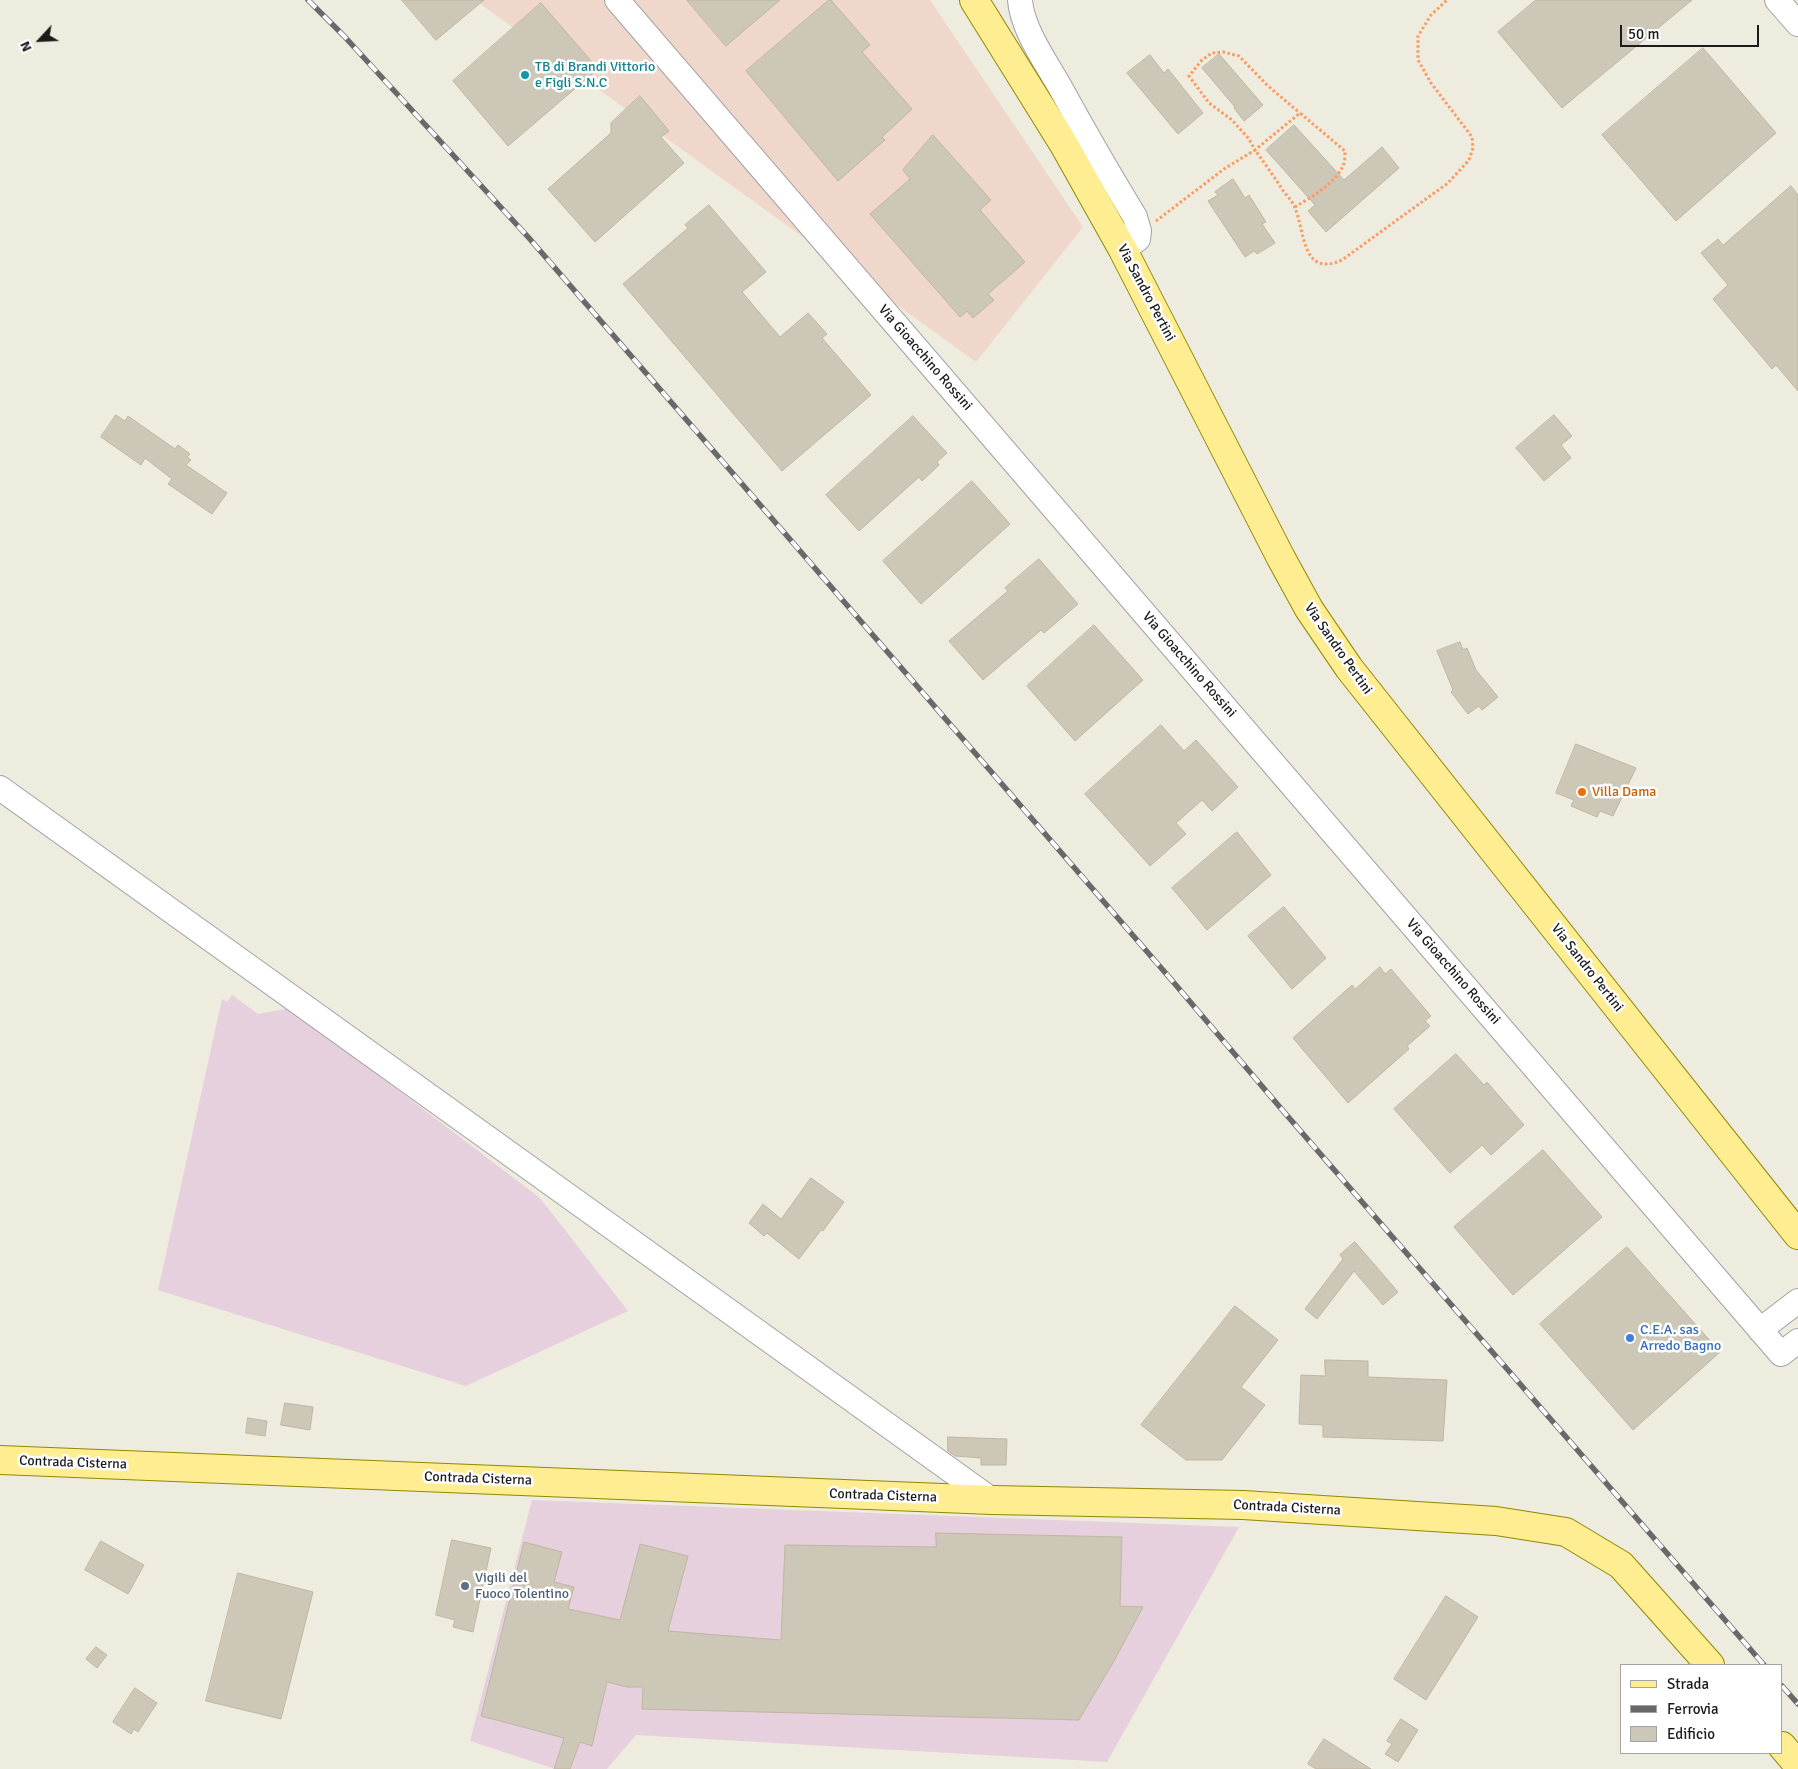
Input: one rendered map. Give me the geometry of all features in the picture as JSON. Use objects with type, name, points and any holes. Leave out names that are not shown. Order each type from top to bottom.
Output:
[{"type":"main road","name":"Via Sandro Pertini","points":[[974,0],[1063,143],[1131,240],[1281,558],[1309,609],[1349,668],[1787,1211],[1798,1235]]},
{"type":"main road","name":"Contrada Cisterna","points":[[0,1460],[992,1500],[1243,1505],[1496,1521],[1566,1532],[1621,1565],[1709,1664]]},
{"type":"main road","points":[[1783,1747],[1798,1765]]},
{"type":"street","name":"Via Gioacchino Rossini","points":[[617,0],[1760,1330],[1790,1347]]},
{"type":"street","points":[[1020,0],[1025,20],[1035,44],[1089,141],[1136,217],[1131,240]]},
{"type":"street","points":[[1777,0],[1798,24]]},
{"type":"street","points":[[0,788],[992,1500]]},
{"type":"street","points":[[1760,1330],[1798,1302]]},
{"type":"path","points":[[1295,207],[1333,180],[1343,166],[1345,150],[1268,86],[1239,56],[1223,52],[1212,53],[1202,60],[1188,76],[1209,103],[1232,120],[1249,139],[1295,207],[1302,237],[1309,254],[1318,262],[1329,266],[1342,260],[1448,183],[1469,160],[1473,148],[1472,137],[1431,83],[1418,60],[1418,36],[1431,15],[1447,0]]},
{"type":"path","points":[[1131,240],[1224,169],[1255,150],[1300,113]]},
{"type":"shaded area","points":[[475,0],[930,0],[1083,227],[976,362]]},
{"type":"shaded area","points":[[232,995],[258,1014],[290,1008],[540,1198],[628,1311],[466,1386],[158,1290],[222,999],[227,1002]]},
{"type":"shaded area","points":[[532,1500],[1239,1527],[1107,1762],[636,1735],[607,1769],[555,1769],[470,1741]]},
{"type":"building","points":[[402,0],[484,0],[436,40]]},
{"type":"building","points":[[687,0],[780,0],[726,46]]},
{"type":"building","points":[[829,0],[870,45],[862,52],[912,109],[882,137],[885,140],[838,181],[746,71]]},
{"type":"building","points":[[1536,0],[1692,0],[1562,108],[1498,32]]},
{"type":"building","name":"TB di Brandi Vittorio e Figli S.N.C","points":[[541,3],[598,69],[508,146],[453,81]]},
{"type":"building","points":[[1703,48],[1776,133],[1676,221],[1602,135]]},
{"type":"building","points":[[1219,54],[1263,105],[1244,121],[1235,107],[1202,68]]},
{"type":"building","points":[[1150,55],[1164,73],[1168,69],[1203,113],[1178,134],[1127,73]]},
{"type":"building","points":[[640,96],[669,131],[661,137],[684,163],[595,242],[548,189],[611,133],[611,123]]},
{"type":"building","points":[[1294,125],[1344,180],[1382,147],[1399,168],[1326,232],[1308,211],[1315,205],[1266,150]]},
{"type":"building","points":[[933,135],[991,200],[980,210],[1025,262],[988,294],[994,300],[973,318],[967,311],[960,317],[870,214],[910,179],[903,170]]},
{"type":"building","points":[[1233,179],[1245,198],[1249,195],[1266,222],[1262,224],[1275,243],[1257,254],[1254,251],[1245,257],[1208,201],[1218,195],[1215,192]]},
{"type":"building","points":[[1791,186],[1798,195],[1798,391],[1776,365],[1772,369],[1713,299],[1728,285],[1701,253],[1718,239],[1723,245]]},
{"type":"building","points":[[709,205],[766,272],[742,292],[780,337],[808,313],[827,334],[822,338],[871,395],[782,471],[623,284],[688,228],[685,225]]},
{"type":"building","points":[[116,415],[125,421],[128,416],[175,449],[178,445],[190,454],[187,457],[191,460],[186,465],[227,493],[212,514],[168,484],[172,479],[145,458],[141,465],[101,437]]},
{"type":"building","points":[[1554,415],[1572,436],[1561,445],[1571,458],[1544,481],[1516,448]]},
{"type":"building","points":[[913,416],[947,453],[937,462],[939,465],[922,481],[919,477],[859,531],[826,495]]},
{"type":"building","points":[[972,481],[1010,524],[921,604],[883,561]]},
{"type":"building","points":[[1039,559],[1078,604],[1044,633],[1041,630],[983,680],[949,641],[1008,591],[1005,588]]},
{"type":"building","points":[[1094,625],[1143,680],[1075,741],[1027,686]]},
{"type":"building","points":[[1460,642],[1463,650],[1467,648],[1476,670],[1498,697],[1482,710],[1479,706],[1468,714],[1451,692],[1453,690],[1437,651]]},
{"type":"building","points":[[1161,725],[1184,751],[1196,740],[1238,787],[1212,811],[1202,800],[1176,823],[1186,834],[1150,866],[1085,794]]},
{"type":"building","points":[[1576,744],[1636,768],[1613,816],[1600,811],[1597,817],[1571,806],[1574,800],[1556,793]]},
{"type":"building","points":[[1237,832],[1271,875],[1207,930],[1172,888]]},
{"type":"building","points":[[1284,907],[1326,958],[1292,989],[1248,936]]},
{"type":"building","points":[[1380,967],[1385,974],[1391,969],[1431,1016],[1425,1021],[1430,1026],[1407,1046],[1409,1049],[1348,1103],[1293,1038],[1352,985],[1355,989]]},
{"type":"building","points":[[1456,1054],[1484,1085],[1487,1082],[1524,1125],[1491,1155],[1482,1145],[1450,1173],[1394,1109]]},
{"type":"building","points":[[1543,1150],[1602,1217],[1513,1295],[1454,1227]]},
{"type":"building","points":[[811,1178],[844,1202],[799,1259],[767,1233],[764,1236],[749,1223],[763,1204],[781,1219]]},
{"type":"building","points":[[1355,1242],[1398,1292],[1383,1305],[1354,1271],[1317,1319],[1305,1309],[1343,1259],[1340,1255]]},
{"type":"building","name":"C.E.A. sas Arredo Bagno","points":[[1627,1247],[1720,1352],[1633,1430],[1540,1324]]},
{"type":"building","points":[[1235,1306],[1278,1340],[1241,1387],[1265,1405],[1222,1460],[1186,1460],[1141,1425]]},
{"type":"building","points":[[1325,1360],[1368,1361],[1368,1377],[1447,1380],[1443,1441],[1323,1437],[1323,1425],[1299,1424],[1301,1375],[1325,1376]]},
{"type":"building","points":[[285,1403],[313,1407],[310,1430],[281,1425]]},
{"type":"building","points":[[248,1418],[267,1421],[265,1436],[246,1433]]},
{"type":"building","points":[[948,1437],[1007,1439],[1006,1465],[981,1465],[981,1458],[955,1456],[948,1451]]},
{"type":"building","points":[[936,1533],[1122,1537],[1120,1606],[1143,1607],[1079,1720],[642,1709],[643,1687],[627,1687],[607,1682],[592,1746],[580,1742],[570,1769],[554,1769],[564,1738],[481,1716],[524,1542],[562,1552],[554,1582],[574,1587],[568,1609],[620,1620],[640,1544],[688,1556],[668,1631],[781,1640],[785,1545],[936,1547]]},
{"type":"building","points":[[452,1540],[491,1548],[473,1632],[453,1627],[455,1620],[436,1615]]},
{"type":"building","points":[[101,1541],[144,1565],[128,1594],[85,1570]]},
{"type":"building","points":[[238,1573],[313,1592],[281,1719],[206,1701]]},
{"type":"building","points":[[1446,1596],[1478,1617],[1426,1700],[1394,1679]]},
{"type":"building","points":[[96,1647],[107,1655],[97,1668],[86,1659]]},
{"type":"building","points":[[135,1688],[157,1703],[138,1732],[134,1729],[131,1734],[113,1722]]},
{"type":"building","points":[[1401,1719],[1418,1730],[1398,1762],[1385,1754],[1392,1744],[1387,1741]]},
{"type":"building","points":[[1324,1739],[1371,1769],[1316,1769],[1308,1764]]},
{"type":"railway","points":[[308,0],[344,36],[529,238],[1763,1664]]},
{"type":"railway","points":[[1783,1687],[1798,1704]]},
{"type":"place","name":"TB di Brandi Vittorio e Figli S.N.C","points":[[525,75]]},
{"type":"place","name":"Villa Dama","points":[[1582,792]]},
{"type":"place","name":"C.E.A. sas Arredo Bagno","points":[[1630,1338]]},
{"type":"place","name":"Vigili del Fuoco Tolentino","points":[[465,1586]]}]
